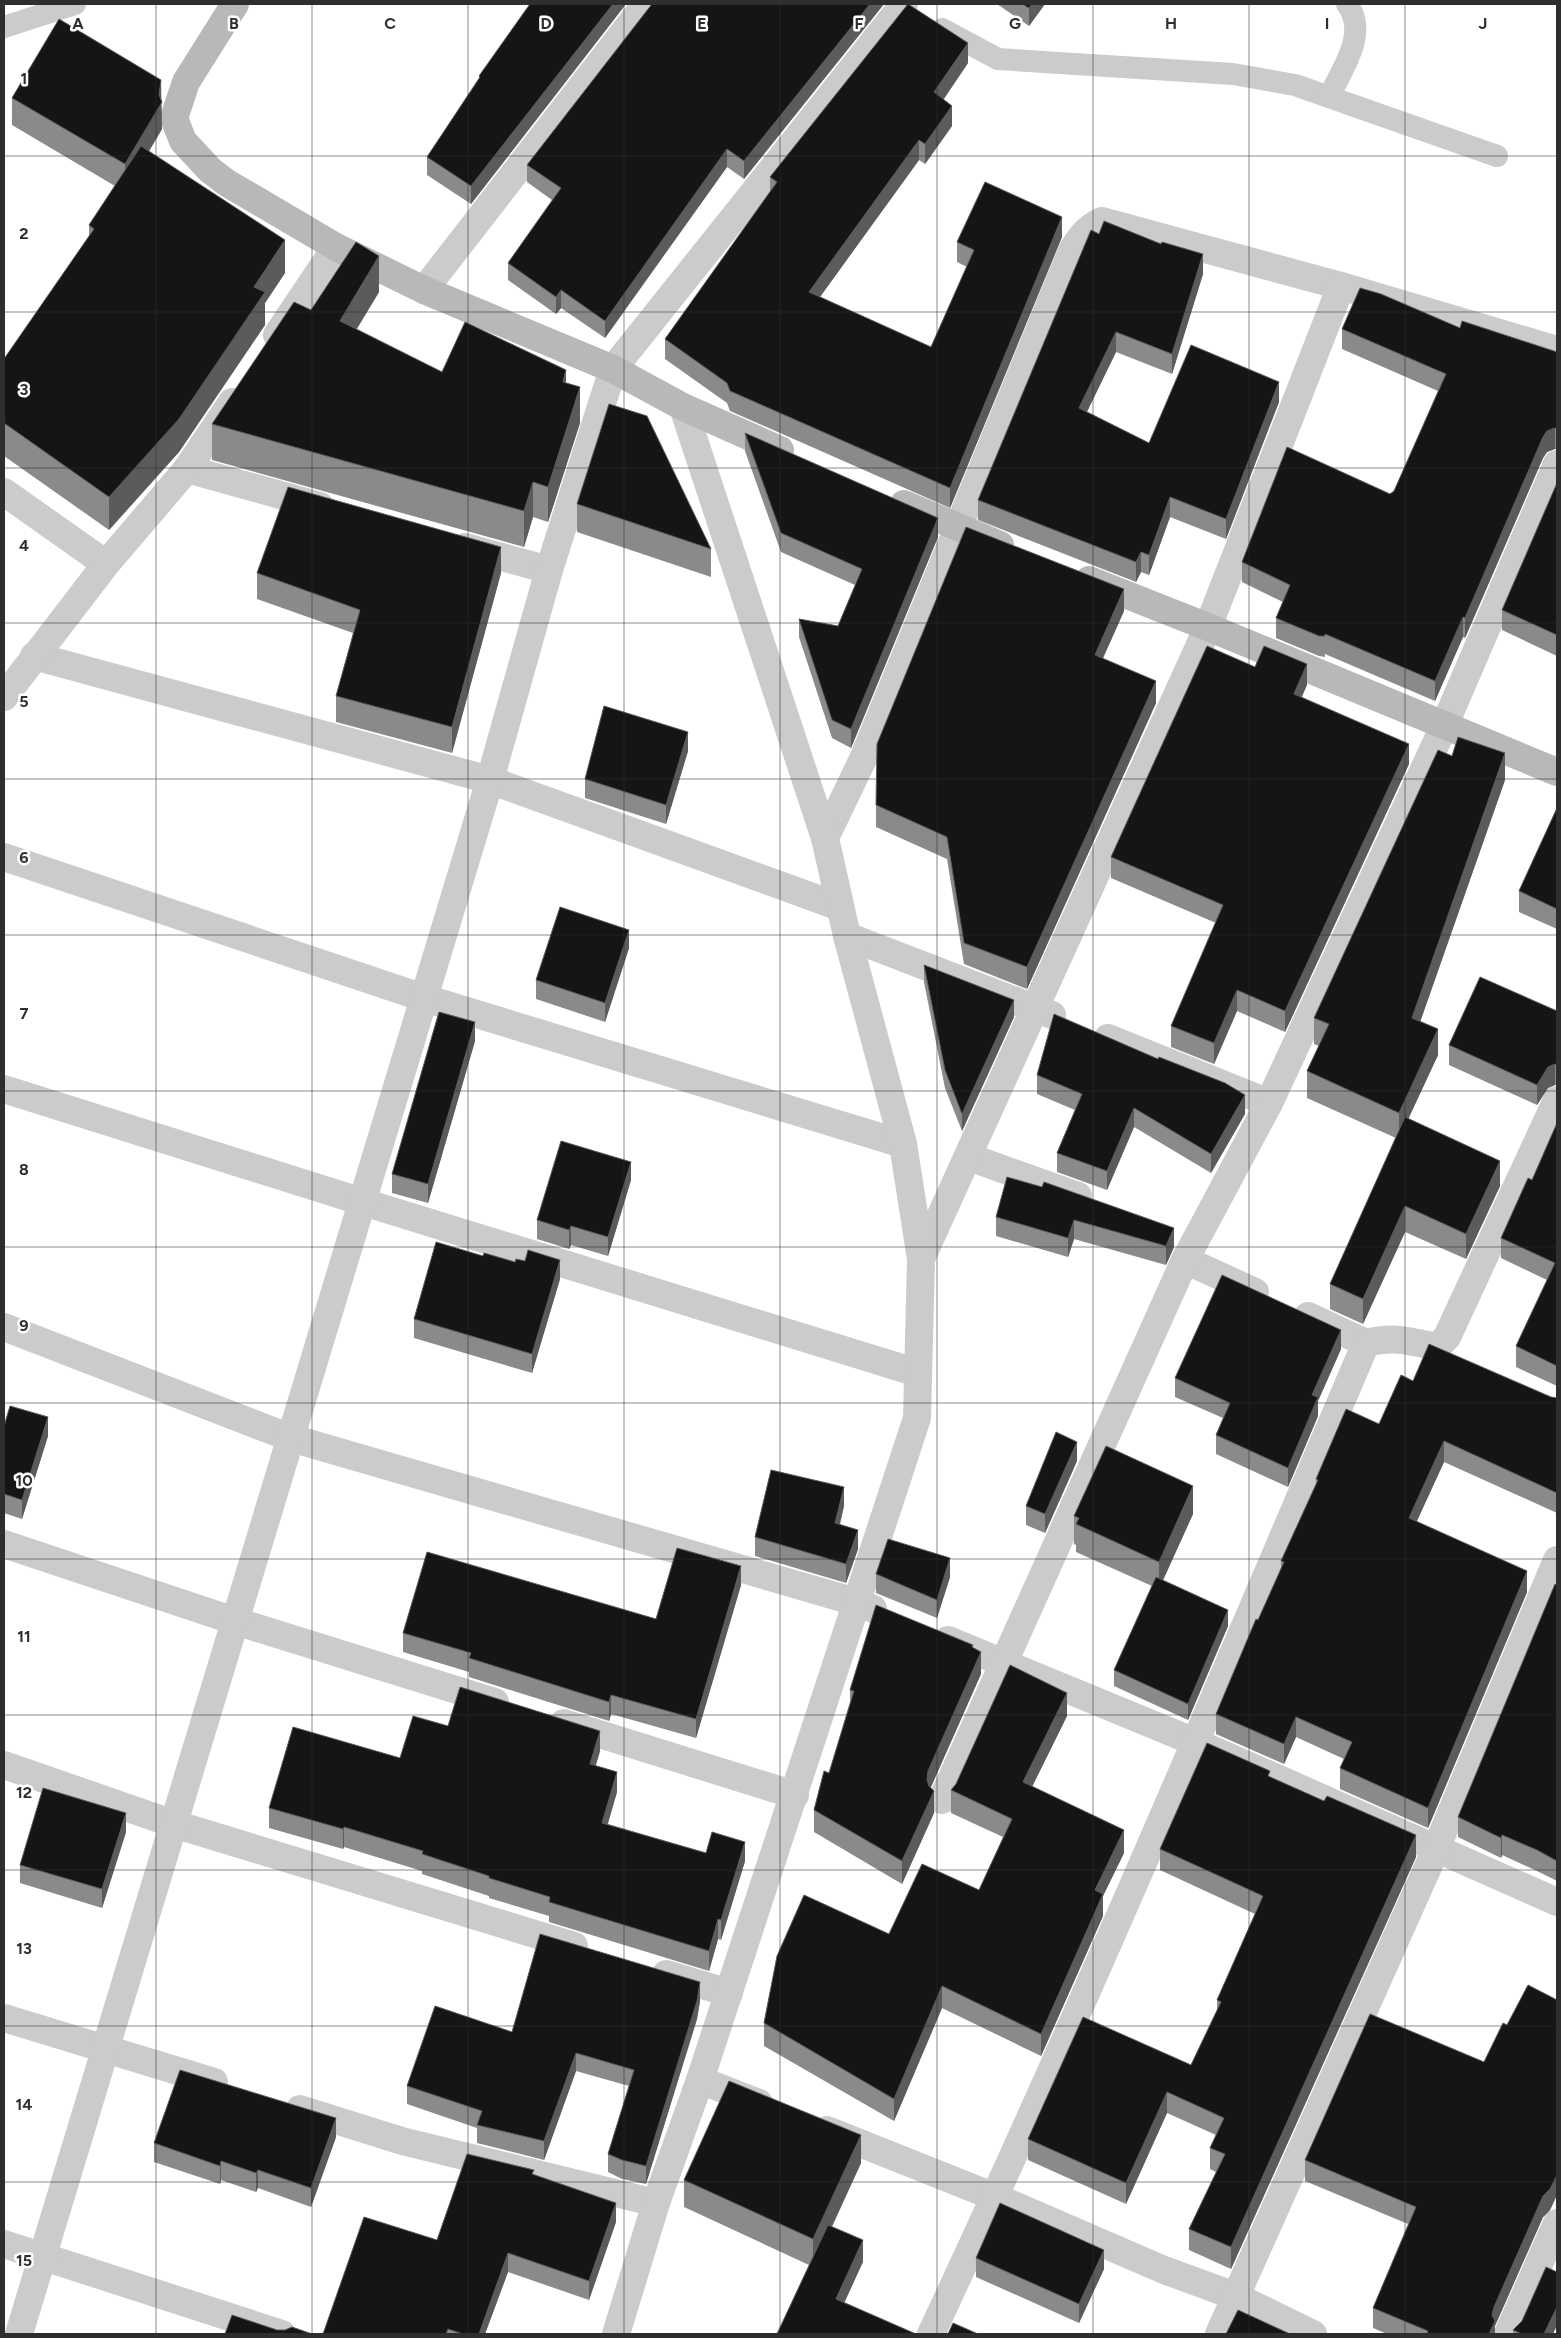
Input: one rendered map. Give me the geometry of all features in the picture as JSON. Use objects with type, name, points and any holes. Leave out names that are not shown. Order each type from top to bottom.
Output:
[{"type":"street","points":[[235,4],[186,82],[174,118],[183,141],[210,170],[227,183],[336,247],[424,290],[613,369],[682,407],[807,462]]},
{"type":"street","points":[[424,290],[646,4]]},
{"type":"street","points":[[19,2334],[490,780],[549,570],[613,369],[914,11]]},
{"type":"street","points":[[825,838],[863,759],[1072,250],[1081,235],[1091,226],[1102,221],[1341,286],[1557,350]]},
{"type":"street","points":[[262,359],[336,247]]},
{"type":"street","points":[[921,1260],[1208,627],[1341,286]]},
{"type":"street","points":[[4,697],[106,564],[187,468],[246,382]]},
{"type":"street","points":[[616,2334],[656,2203],[700,2080],[795,1795],[917,1418],[921,1260],[903,1144],[847,936],[825,838],[682,407]]},
{"type":"street","points":[[942,1800],[1002,1662],[1190,1249],[1268,1103],[1445,724],[1557,464]]},
{"type":"street","points":[[187,468],[339,512]]},
{"type":"street","points":[[4,492],[106,564]]},
{"type":"street","points":[[878,493],[958,528],[1022,553]]},
{"type":"street","points":[[444,541],[549,570]]},
{"type":"street","points":[[1069,572],[1445,724],[1557,772]]},
{"type":"street","points":[[34,656],[490,780],[840,908]]},
{"type":"street","points":[[4,857],[424,998],[903,1144]]},
{"type":"street","points":[[847,936],[1036,1009],[1268,1103]]},
{"type":"street","points":[[4,1089],[918,1373]]},
{"type":"street","points":[[1437,1347],[1447,1337],[1455,1324],[1557,1100]]},
{"type":"street","points":[[969,1156],[1105,1205]]},
{"type":"street","points":[[1169,1228],[1190,1249],[1280,1303],[1366,1343],[1397,1338],[1437,1347],[1463,1359]]},
{"type":"street","points":[[4,1327],[291,1438],[856,1602],[893,1617]]},
{"type":"street","points":[[931,2334],[995,2197],[1195,1742],[1366,1343]]},
{"type":"street","points":[[4,1544],[235,1621],[795,1795]]},
{"type":"street","points":[[1219,2334],[1436,1848],[1557,1560]]},
{"type":"street","points":[[929,1632],[1195,1742],[1557,1902]]},
{"type":"street","points":[[4,1765],[174,1824],[597,1953]]},
{"type":"street","points":[[644,1967],[729,1993]]},
{"type":"street","points":[[4,2018],[235,2088]]},
{"type":"street","points":[[700,2080],[995,2197],[1164,2270],[1235,2296],[1312,2334]]},
{"type":"street","points":[[272,2100],[402,2141],[656,2203]]},
{"type":"street","points":[[1508,2334],[1557,2223]]},
{"type":"street","points":[[4,2244],[282,2334]]},
{"type":"lane","points":[[4,27],[75,4]]},
{"type":"lane","points":[[1329,97],[1353,46],[1356,26],[1348,4]]},
{"type":"lane","points":[[914,11],[950,34],[998,59],[1233,74],[1295,85],[1497,156]]},
{"type":"building","points":[[530,4],[613,4],[471,186],[427,157],[479,76]]},
{"type":"building","points":[[652,4],[870,4],[744,161],[727,149],[605,321],[561,290],[556,297],[508,263],[561,188],[527,165]]},
{"type":"building","points":[[908,4],[968,43],[934,92],[952,106],[925,144],[919,140],[809,292],[931,347],[974,250],[957,242],[985,182],[1062,217],[950,488],[730,391],[727,383],[665,339],[777,182],[770,177]]},
{"type":"building","points":[[1022,4],[1032,4],[1029,8]]},
{"type":"building","points":[[59,19],[161,80],[159,95],[162,102],[125,164],[12,98]]},
{"type":"building","points":[[141,146],[285,240],[254,287],[265,292],[179,419],[109,497],[4,423],[4,359],[94,229],[89,225]]},
{"type":"building","points":[[1104,221],[1161,244],[1162,242],[1203,254],[1172,354],[1116,332],[1079,408],[1149,443],[1191,345],[1279,382],[1226,519],[1170,497],[1149,555],[1141,552],[1136,562],[978,500],[1091,230],[1099,234]]},
{"type":"building","points":[[356,242],[379,256],[340,321],[442,372],[465,322],[566,370],[563,382],[580,387],[548,487],[533,482],[524,511],[212,424],[294,302],[311,310]]},
{"type":"building","points":[[1360,288],[1381,294],[1460,328],[1462,321],[1557,352],[1557,429],[1547,431],[1543,437],[1465,618],[1463,617],[1435,681],[1325,634],[1325,636],[1319,636],[1276,618],[1290,585],[1242,562],[1287,447],[1390,494],[1394,491],[1446,374],[1342,329]]},
{"type":"building","points":[[609,404],[647,416],[711,549],[577,504]]},
{"type":"building","points":[[745,433],[938,518],[851,729],[832,720],[799,619],[838,626],[862,569],[781,533]]},
{"type":"building","points":[[1557,483],[1557,635],[1502,610]]},
{"type":"building","points":[[288,487],[501,547],[452,727],[336,696],[360,610],[257,573]]},
{"type":"building","points":[[966,527],[1124,589],[1095,655],[1156,681],[1027,967],[964,943],[947,837],[876,805],[877,744]]},
{"type":"building","points":[[1207,646],[1255,667],[1264,646],[1307,664],[1294,694],[1409,744],[1285,1011],[1237,990],[1214,1043],[1171,1026],[1223,905],[1111,857]]},
{"type":"building","points":[[604,706],[688,732],[666,805],[585,779]]},
{"type":"building","points":[[1458,737],[1505,753],[1412,1018],[1438,1029],[1399,1113],[1307,1071],[1329,1024],[1314,1018],[1438,750],[1452,756]]},
{"type":"building","points":[[1557,808],[1557,909],[1519,891]]},
{"type":"building","points":[[560,907],[629,930],[605,1003],[536,980]]},
{"type":"building","points":[[924,965],[1014,1000],[962,1114],[945,1070]]},
{"type":"building","points":[[1480,977],[1557,1011],[1557,1065],[1548,1067],[1537,1085],[1449,1045]]},
{"type":"building","points":[[439,1012],[475,1022],[428,1184],[392,1174]]},
{"type":"building","points":[[1054,1014],[1158,1059],[1159,1057],[1225,1083],[1245,1095],[1211,1154],[1134,1108],[1107,1171],[1057,1153],[1082,1094],[1037,1075]]},
{"type":"building","points":[[1405,1117],[1500,1161],[1466,1234],[1405,1206],[1363,1299],[1330,1284]]},
{"type":"building","points":[[1557,1123],[1557,1366],[1516,1346],[1555,1263],[1501,1238],[1528,1178],[1532,1180]]},
{"type":"building","points":[[561,1141],[631,1162],[608,1237],[571,1226],[569,1230],[537,1220]]},
{"type":"building","points":[[1007,1177],[1042,1187],[1044,1182],[1174,1228],[1166,1246],[1074,1220],[1068,1238],[996,1217]]},
{"type":"building","points":[[436,1242],[483,1256],[484,1253],[515,1262],[516,1259],[525,1261],[528,1250],[560,1260],[532,1354],[414,1319]]},
{"type":"building","points":[[1222,1275],[1341,1330],[1312,1395],[1318,1397],[1288,1468],[1216,1435],[1230,1403],[1175,1378]]},
{"type":"building","points":[[1429,1344],[1557,1398],[1557,1493],[1444,1441],[1409,1518],[1527,1571],[1428,1808],[1340,1768],[1352,1742],[1296,1717],[1284,1744],[1216,1714],[1256,1619],[1258,1620],[1284,1562],[1281,1561],[1318,1480],[1316,1479],[1346,1409],[1379,1424],[1401,1375],[1413,1381]]},
{"type":"building","points":[[10,1406],[48,1417],[22,1500],[4,1494],[4,1426]]},
{"type":"building","points":[[1056,1432],[1077,1442],[1045,1514],[1026,1506]]},
{"type":"building","points":[[1106,1446],[1193,1486],[1159,1562],[1076,1524],[1079,1518],[1074,1516]]},
{"type":"building","points":[[771,1470],[844,1487],[835,1523],[858,1530],[846,1564],[755,1537]]},
{"type":"building","points":[[888,1539],[950,1558],[937,1600],[876,1574]]},
{"type":"building","points":[[677,1548],[741,1566],[696,1719],[611,1695],[609,1702],[469,1658],[471,1653],[403,1633],[427,1552],[656,1619]]},
{"type":"building","points":[[1156,1577],[1228,1610],[1188,1704],[1114,1670]]},
{"type":"building","points":[[1555,1584],[1557,1585],[1557,1861],[1537,1850],[1502,1835],[1501,1838],[1458,1817]]},
{"type":"building","points":[[876,1605],[973,1645],[972,1647],[981,1652],[928,1771],[927,1780],[929,1786],[934,1791],[902,1861],[814,1810],[824,1771],[829,1773],[854,1691],[850,1690]]},
{"type":"building","points":[[1010,1665],[1067,1693],[1023,1782],[1124,1830],[1095,1890],[1103,1894],[1041,2034],[942,1986],[894,2099],[764,2023],[777,1956],[804,1895],[889,1934],[922,1864],[979,1890],[1012,1819],[951,1790],[956,1784]]},
{"type":"building","points":[[460,1687],[600,1731],[590,1764],[617,1772],[602,1823],[706,1853],[712,1832],[745,1842],[721,1920],[718,1919],[709,1951],[549,1902],[550,1897],[422,1854],[423,1851],[344,1827],[343,1829],[269,1808],[293,1727],[400,1758],[413,1716],[448,1726]]},
{"type":"building","points":[[1207,1743],[1270,1771],[1268,1776],[1324,1801],[1327,1796],[1416,1835],[1231,2247],[1189,2229],[1225,2154],[1210,2148],[1224,2118],[1167,2092],[1126,2183],[1028,2139],[1083,2017],[1191,2065],[1221,2002],[1217,2000],[1263,1896],[1160,1849]]},
{"type":"building","points":[[43,1788],[126,1813],[102,1889],[20,1865]]},
{"type":"building","points":[[540,1934],[700,1982],[697,2001],[646,2166],[622,2160],[608,2154],[634,2070],[576,2053],[544,2141],[477,2125],[482,2111],[407,2086],[435,2006],[512,2032]]},
{"type":"building","points":[[1528,1985],[1557,2000],[1557,2175],[1550,2189],[1543,2196],[1494,2307],[1492,2315],[1495,2321],[1489,2334],[1427,2334],[1428,2331],[1373,2308],[1416,2207],[1305,2160],[1370,2014],[1484,2062],[1503,2023],[1507,2025]]},
{"type":"building","points":[[180,2070],[336,2118],[311,2188],[258,2170],[256,2173],[221,2161],[220,2166],[154,2143]]},
{"type":"building","points":[[729,2081],[861,2135],[813,2239],[684,2180]]},
{"type":"building","points":[[467,2154],[534,2170],[532,2174],[616,2203],[589,2281],[508,2253],[479,2334],[463,2334],[448,2329],[446,2334],[323,2334],[364,2217],[437,2240]]},
{"type":"building","points":[[1000,2203],[1104,2250],[1079,2304],[976,2258]]},
{"type":"building","points":[[828,2225],[863,2240],[836,2299],[916,2334],[777,2334]]},
{"type":"building","points":[[1546,2267],[1557,2272],[1557,2307],[1544,2334],[1522,2334],[1513,2330],[1522,2321]]},
{"type":"building","points":[[1238,2310],[1290,2334],[1226,2334]]},
{"type":"building","points":[[232,2315],[277,2330],[285,2330],[292,2327],[312,2334],[225,2334]]},
{"type":"building","points":[[953,2323],[978,2334],[948,2334]]}]
